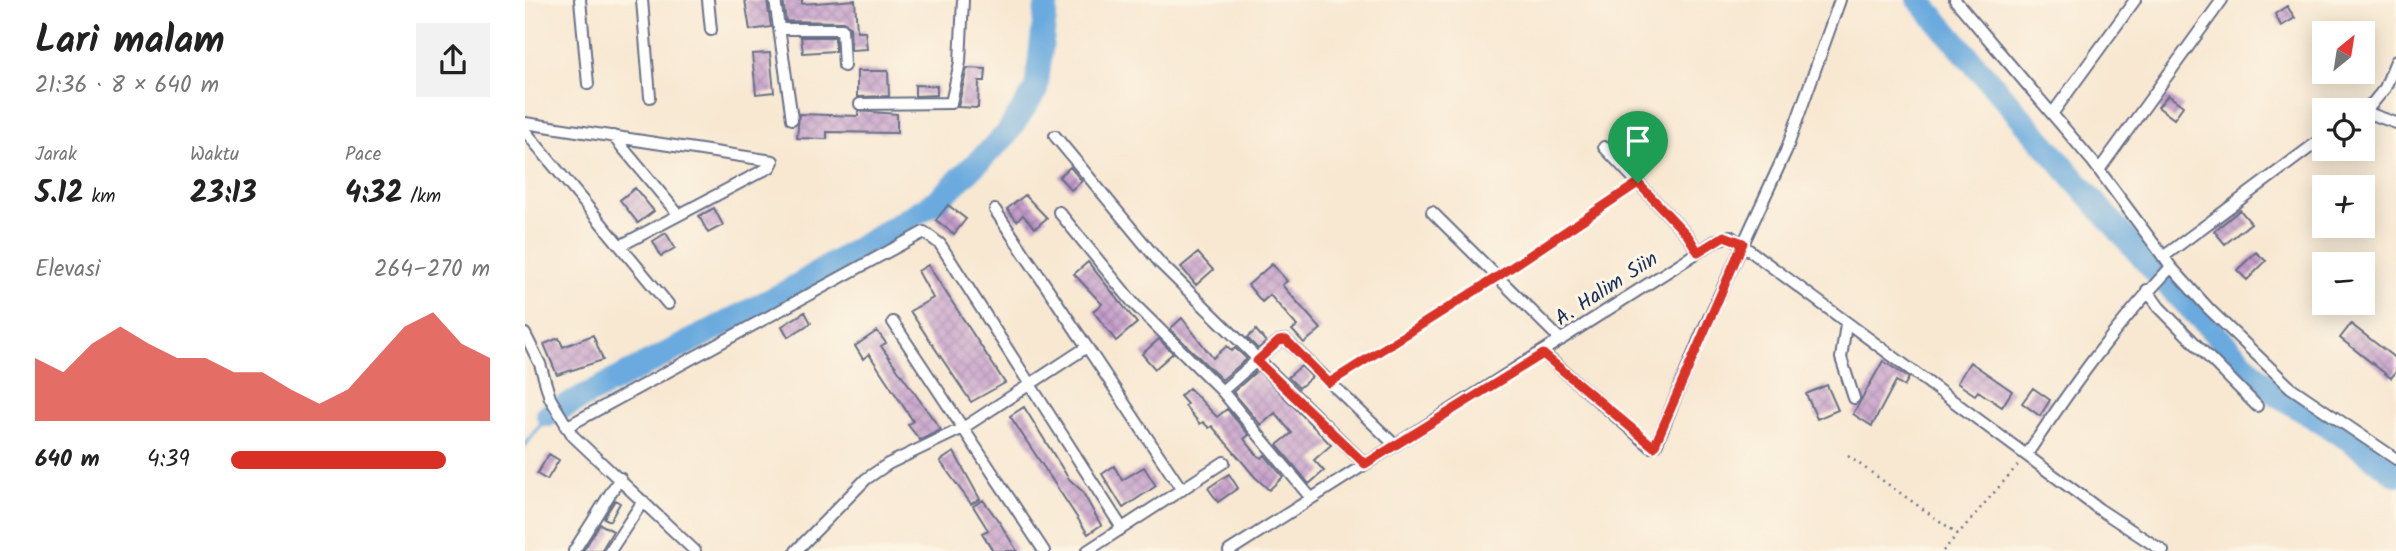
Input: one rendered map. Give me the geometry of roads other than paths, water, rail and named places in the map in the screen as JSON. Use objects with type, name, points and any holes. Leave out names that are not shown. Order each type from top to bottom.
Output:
[{"type":"street","points":[[580,0],[588,84]]},
{"type":"street","points":[[642,0],[650,97]]},
{"type":"street","points":[[708,0],[711,30]]},
{"type":"street","points":[[775,0],[792,119]]},
{"type":"street","points":[[860,104],[951,103],[960,62],[963,0]]},
{"type":"street","points":[[1543,354],[1654,447],[1786,151],[1840,0]]},
{"type":"street","points":[[1955,0],[2099,170],[2163,257],[2167,270],[2290,387],[2396,459]]},
{"type":"street","points":[[2052,114],[2134,0]]},
{"type":"street","points":[[2099,170],[2222,0]]},
{"type":"street","points":[[779,29],[842,29],[844,66]]},
{"type":"street","points":[[2375,101],[2385,88],[2396,61]]},
{"type":"street","points":[[2375,117],[2396,123]]},
{"type":"street","points":[[525,123],[773,161],[771,166],[620,247]]},
{"type":"street","points":[[525,131],[668,303]]},
{"type":"street","points":[[613,136],[678,214]]},
{"type":"street","points":[[1055,136],[1160,263],[1365,464]]},
{"type":"street","points":[[2163,257],[2312,145]]},
{"type":"street","points":[[1604,147],[1693,244]]},
{"type":"street","points":[[995,211],[1182,490]]},
{"type":"street","points":[[1059,212],[1134,304],[1222,391],[1311,498]]},
{"type":"street","points":[[1432,212],[1561,340]]},
{"type":"street","points":[[566,426],[924,232],[940,244],[1122,528]]},
{"type":"street","name":"A. Halim Siin","points":[[1229,551],[1543,354],[1693,244],[1724,236],[1743,243]]},
{"type":"street","points":[[1743,243],[1846,324],[2099,509],[2162,551]]},
{"type":"street","points":[[2027,454],[2083,370],[2149,288],[2167,270]]},
{"type":"street","points":[[2149,288],[2159,307],[2257,406]]},
{"type":"street","points":[[893,321],[1044,551]]},
{"type":"street","points":[[1846,324],[1842,358],[1854,398]]},
{"type":"street","points":[[525,334],[540,364],[549,398],[566,426],[584,448],[620,478],[695,551]]},
{"type":"street","points":[[1222,391],[1279,341],[1286,340],[1395,445]]},
{"type":"street","points":[[796,551],[866,479],[888,464],[964,428],[1087,347]]},
{"type":"street","points":[[1087,551],[1224,462]]},
{"type":"street","points":[[574,551],[620,478]]},
{"type":"street","points":[[610,551],[643,500]]},
{"type":"waterway","points":[[548,415],[788,291],[937,201],[1006,135],[1036,90],[1047,0]]},
{"type":"waterway","points":[[1919,0],[2158,275],[2270,390],[2350,440],[2396,474]]},
{"type":"waterway","points":[[525,445],[548,415]]}]
